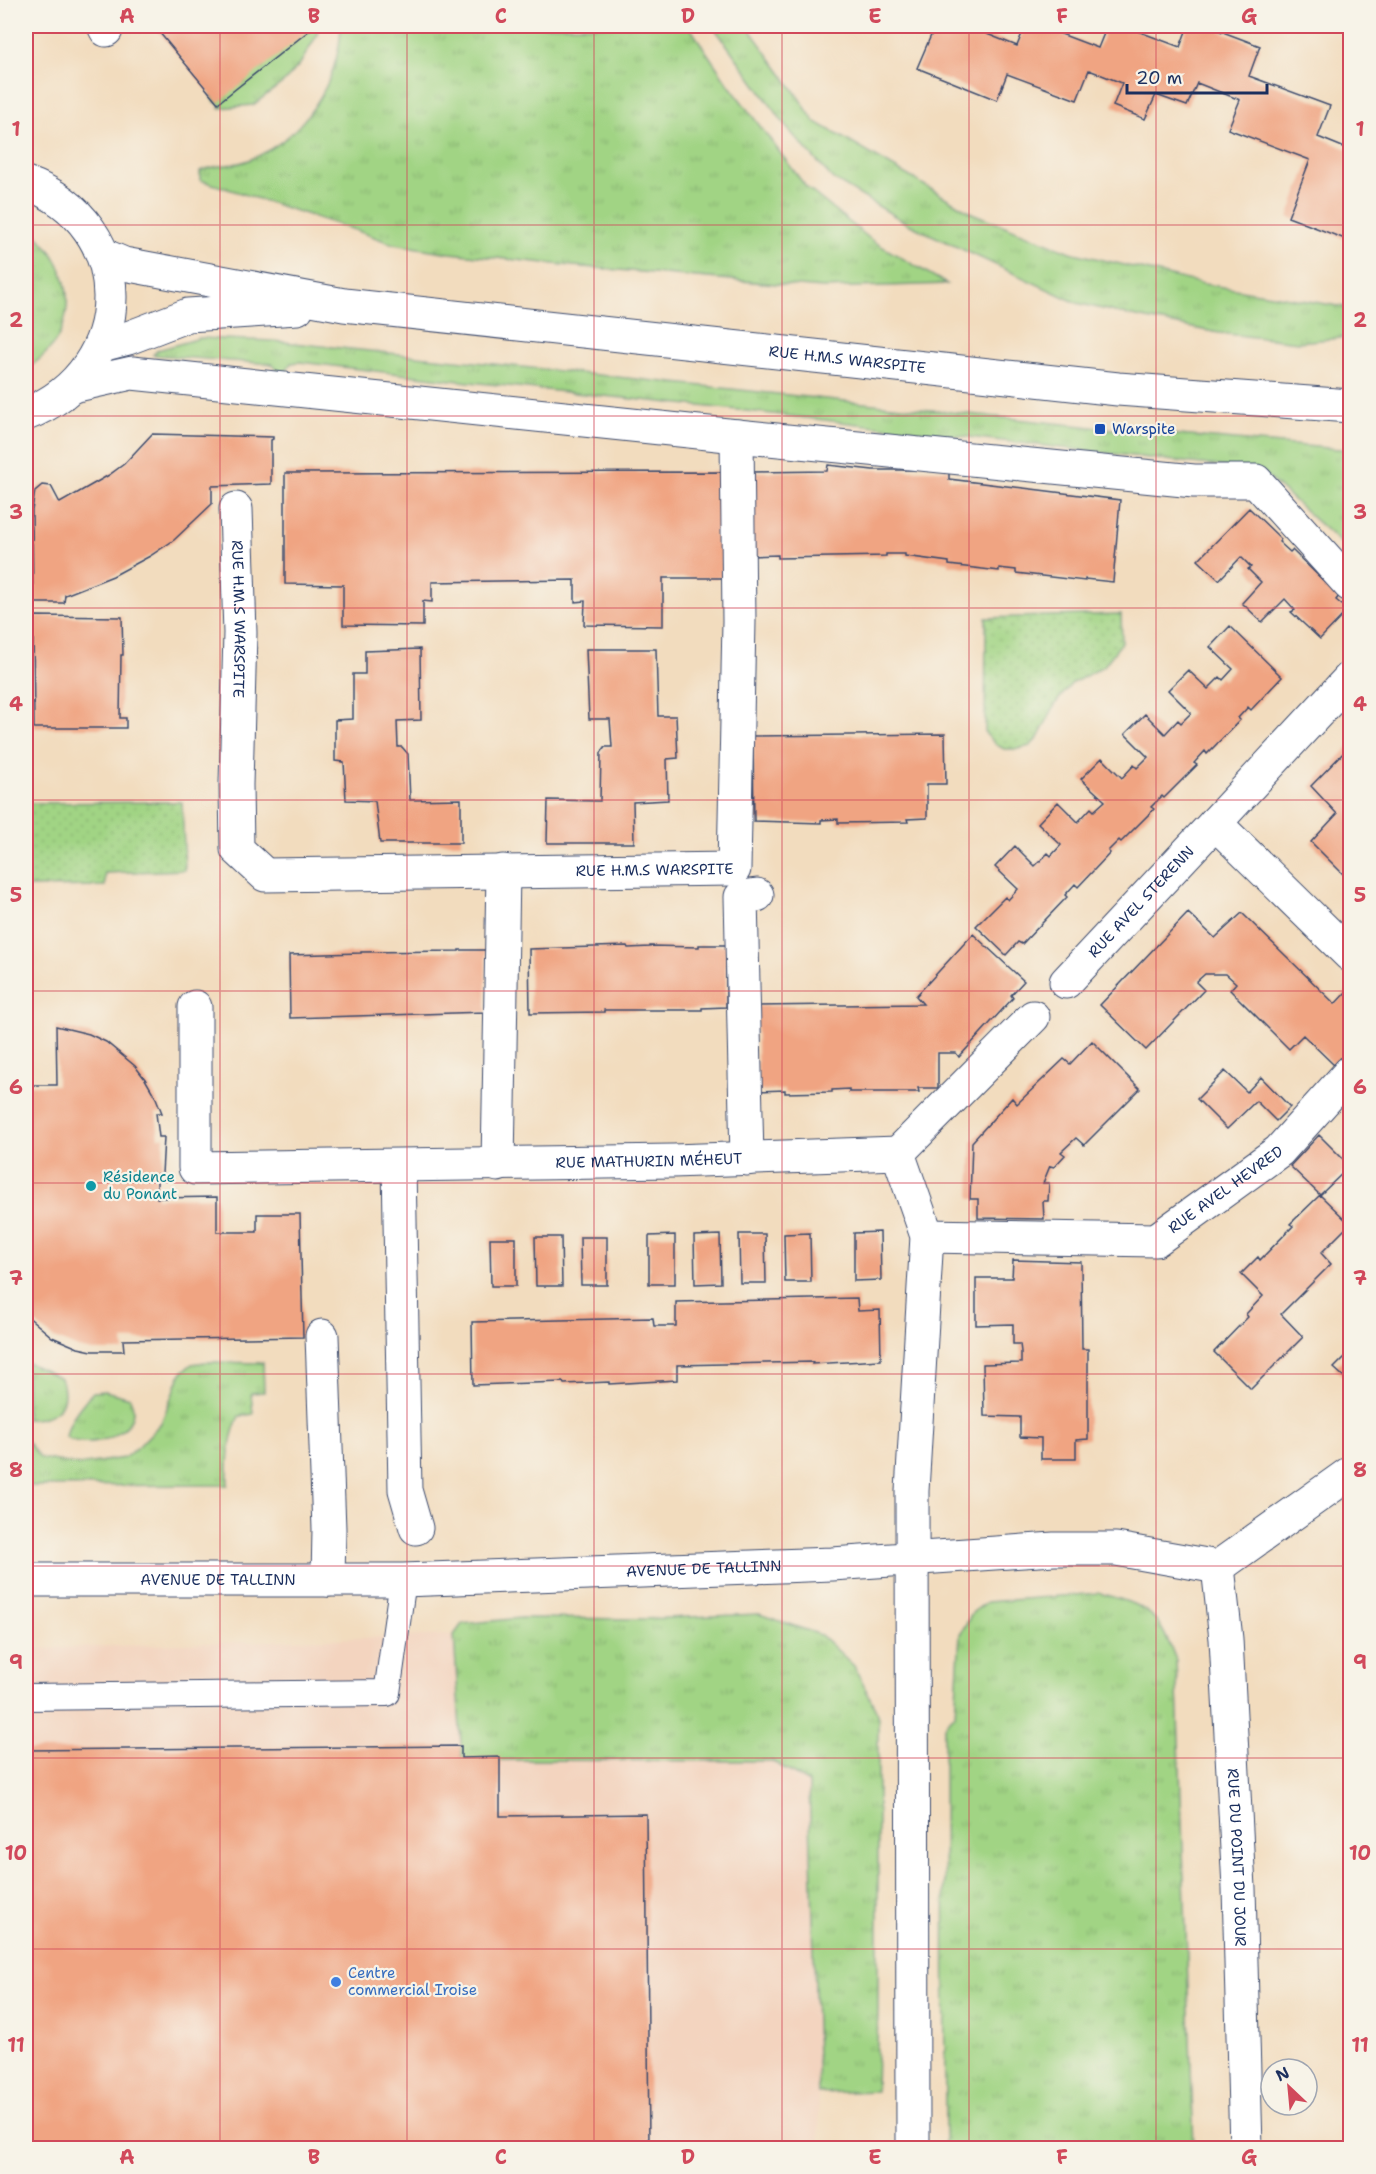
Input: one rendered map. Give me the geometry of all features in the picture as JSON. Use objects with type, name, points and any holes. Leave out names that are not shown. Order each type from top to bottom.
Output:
[{"type":"street","points":[[26,161],[35,186],[68,206],[89,228],[103,255],[109,278],[110,300],[108,323],[101,345],[89,366],[73,386],[46,406],[26,414]]},
{"type":"street","name":"RUE H.M.S WARSPITE","points":[[103,255],[124,264],[344,305],[1106,388],[1350,406]]},
{"type":"street","name":"RUE H.M.S WARSPITE","points":[[101,345],[128,338],[188,315],[344,305]]},
{"type":"street","points":[[73,386],[132,374],[1194,481],[1256,481],[1350,585]]},
{"type":"street","name":"RUE H.M.S WARSPITE","points":[[236,509],[240,633],[236,785],[237,849],[265,875],[734,868],[746,669],[737,436]]},
{"type":"street","name":"RUE AVEL STERENN","points":[[1066,982],[1350,678]]},
{"type":"street","points":[[1215,823],[1350,956]]},
{"type":"street","points":[[498,1165],[503,871]]},
{"type":"street","points":[[747,1159],[741,897],[757,895]]},
{"type":"street","name":"RUE MATHURIN MÉHEUT","points":[[195,1007],[195,1168],[498,1165],[898,1153]]},
{"type":"street","points":[[913,2148],[912,1491],[927,1236],[898,1153],[1033,1017]]},
{"type":"street","name":"RUE AVEL HEVRED","points":[[927,1236],[1156,1240],[1279,1151],[1350,1072]]},
{"type":"street","points":[[399,1166],[405,1490],[416,1528]]},
{"type":"street","points":[[322,1336],[328,1580]]},
{"type":"street","points":[[1218,1567],[1350,1473]]},
{"type":"street","name":"AVENUE DE TALLINN","points":[[26,1580],[403,1580],[911,1560],[1044,1549],[1116,1549],[1218,1567]]},
{"type":"street","name":"RUE DU POINT DU JOUR","points":[[1218,1567],[1226,1640],[1239,1888],[1246,2148]]},
{"type":"lane","points":[[26,1697],[387,1693],[403,1580]]},
{"type":"shaded area","name":"Centre commercial Iroise","points":[[454,1635],[463,1760],[772,1761],[809,1783],[820,2148],[26,2148],[26,1649]]},
{"type":"green space","points":[[289,26],[318,26],[317,35],[300,64],[285,81],[253,105],[219,108],[221,106],[215,102],[205,84]]},
{"type":"green space","points":[[341,26],[689,26],[726,81],[806,187],[874,242],[947,284],[822,288],[450,253],[393,244],[200,180],[200,171],[249,160],[286,138],[301,123],[325,88],[339,47]]},
{"type":"green space","points":[[713,26],[747,26],[814,121],[972,213],[1070,252],[1204,284],[1350,308],[1350,337],[1298,342],[1219,333],[1077,303],[908,224],[833,179],[788,129]]},
{"type":"green space","points":[[26,228],[48,248],[56,261],[63,274],[67,303],[65,318],[54,344],[26,370]]},
{"type":"green space","points":[[200,338],[274,341],[1111,429],[1350,450],[1350,551],[1261,471],[300,362],[291,363],[286,371],[279,372],[272,364],[153,355],[158,350]]},
{"type":"green space","points":[[1121,614],[1122,642],[1104,666],[1071,684],[1056,703],[1038,738],[1030,746],[1018,749],[1004,749],[995,744],[985,733],[986,618]]},
{"type":"green space","points":[[182,802],[185,870],[105,873],[105,886],[26,887],[26,803]]},
{"type":"green space","points":[[26,1362],[61,1378],[64,1388],[62,1404],[58,1410],[45,1417],[26,1419]]},
{"type":"green space","points":[[206,1362],[263,1363],[264,1392],[251,1393],[253,1414],[239,1416],[233,1432],[228,1458],[228,1485],[26,1486],[26,1440],[40,1458],[79,1465],[124,1458],[161,1423],[181,1373],[192,1364]]},
{"type":"green space","points":[[105,1391],[130,1398],[133,1410],[130,1421],[123,1430],[113,1436],[88,1442],[66,1437],[72,1419],[84,1402],[93,1392]]},
{"type":"green space","points":[[1099,1593],[1129,1602],[1149,1613],[1163,1631],[1176,1660],[1194,2148],[945,2148],[944,1726],[955,1715],[960,1634],[973,1612],[987,1602]]},
{"type":"green space","points":[[759,1614],[821,1635],[854,1666],[878,1714],[876,2091],[818,2093],[809,1783],[772,1761],[462,1760],[454,1635],[462,1624],[521,1618],[644,1619]]},
{"type":"building","points":[[154,26],[315,26],[218,103]]},
{"type":"building","points":[[935,26],[973,26],[972,28],[1017,46],[1025,26],[1040,26],[1098,48],[1107,26],[1124,26],[1180,47],[1188,26],[1207,26],[1260,46],[1249,76],[1330,106],[1318,137],[1350,150],[1350,241],[1288,217],[1310,160],[1228,129],[1240,100],[1197,83],[1187,106],[1156,95],[1145,119],[1113,106],[1122,83],[1089,70],[1077,100],[1007,74],[997,100],[917,68]]},
{"type":"building","points":[[152,434],[273,437],[271,440],[271,484],[212,486],[212,504],[174,540],[150,556],[113,576],[65,595],[64,603],[33,603],[32,511],[35,491],[42,485],[51,486],[60,503],[124,464]]},
{"type":"building","points":[[828,465],[873,470],[949,470],[949,479],[1120,500],[1113,582],[1016,573],[1016,570],[999,568],[999,571],[949,565],[949,562],[905,556],[905,554],[778,558],[778,555],[751,556],[749,472],[827,471]]},
{"type":"building","points":[[721,472],[723,578],[663,578],[663,626],[584,625],[585,601],[575,602],[575,580],[432,582],[432,602],[423,601],[423,626],[343,625],[343,585],[285,584],[285,473]]},
{"type":"building","points":[[1249,508],[1281,539],[1279,542],[1290,552],[1292,550],[1339,596],[1336,600],[1348,610],[1320,639],[1291,612],[1295,610],[1285,599],[1262,622],[1242,603],[1261,582],[1248,569],[1251,567],[1241,557],[1219,580],[1198,560]]},
{"type":"building","points":[[33,616],[122,617],[120,718],[126,718],[126,728],[34,728]]},
{"type":"building","points":[[1230,626],[1282,677],[1251,710],[1248,707],[1238,718],[1240,720],[1207,754],[1205,751],[1194,763],[1197,765],[1164,798],[1162,796],[1151,807],[1154,809],[1121,842],[1119,840],[1108,851],[1110,853],[1078,887],[1075,884],[1065,895],[1067,897],[1022,944],[1018,942],[1006,955],[976,926],[1005,897],[1008,900],[1018,889],[995,867],[1015,846],[1035,866],[1048,853],[1051,856],[1061,845],[1038,823],[1058,802],[1078,822],[1091,808],[1094,811],[1105,801],[1081,779],[1102,758],[1122,778],[1134,765],[1137,768],[1148,757],[1125,734],[1145,714],[1165,734],[1178,720],[1181,723],[1191,713],[1168,690],[1188,670],[1208,689],[1220,677],[1223,680],[1233,669],[1210,647]]},
{"type":"building","points":[[420,649],[421,720],[397,721],[398,747],[402,747],[408,754],[410,800],[461,799],[461,843],[380,843],[375,801],[346,800],[344,762],[335,761],[335,720],[353,719],[353,674],[365,674],[365,651]]},
{"type":"building","points":[[586,649],[656,649],[658,716],[676,716],[678,758],[667,759],[668,800],[633,802],[634,843],[547,843],[548,800],[600,801],[601,753],[605,747],[612,747],[610,719],[589,719]]},
{"type":"building","points":[[945,734],[946,784],[927,784],[927,818],[907,819],[908,822],[838,823],[838,819],[821,820],[821,823],[754,821],[753,736]]},
{"type":"building","points":[[1350,746],[1350,881],[1311,842],[1337,814],[1311,786]]},
{"type":"building","points":[[1188,913],[1215,938],[1242,913],[1335,1004],[1347,991],[1350,994],[1350,1049],[1334,1065],[1303,1035],[1289,1049],[1230,990],[1236,983],[1226,974],[1205,974],[1196,982],[1204,990],[1146,1050],[1100,1005]]},
{"type":"building","points":[[973,934],[1024,981],[1011,995],[1013,998],[959,1057],[956,1053],[938,1053],[938,1088],[918,1088],[919,1092],[849,1092],[849,1089],[832,1090],[832,1092],[758,1091],[756,1006],[923,1004],[916,996]]},
{"type":"building","points":[[699,945],[726,945],[726,1007],[702,1008],[702,1010],[530,1013],[529,949],[627,946],[628,948],[699,947]]},
{"type":"building","points":[[486,950],[486,1012],[290,1018],[289,955]]},
{"type":"building","name":"Résidence du Ponant","points":[[56,1026],[89,1034],[106,1042],[135,1066],[145,1079],[162,1113],[156,1113],[159,1137],[164,1137],[162,1174],[157,1174],[157,1198],[217,1197],[217,1232],[257,1232],[257,1214],[300,1214],[303,1337],[123,1340],[124,1351],[92,1351],[52,1337],[26,1315],[26,1085],[57,1085]]},
{"type":"building","points":[[1092,1041],[1140,1089],[1084,1145],[1076,1138],[1061,1152],[1065,1155],[1054,1167],[1050,1166],[1043,1183],[1049,1183],[1048,1201],[1043,1201],[1044,1219],[978,1218],[978,1199],[970,1199],[972,1142],[1012,1098],[1017,1104],[1064,1059],[1070,1064]]},
{"type":"building","points":[[1225,1071],[1247,1092],[1261,1077],[1290,1107],[1276,1121],[1256,1101],[1227,1129],[1197,1099]]},
{"type":"building","points":[[1319,1135],[1350,1166],[1320,1195],[1290,1166]]},
{"type":"building","points":[[1320,1195],[1350,1224],[1321,1253],[1331,1264],[1281,1314],[1303,1337],[1251,1389],[1214,1352],[1248,1317],[1246,1314],[1263,1296],[1241,1274],[1258,1257],[1260,1260],[1293,1226],[1290,1224]]},
{"type":"building","points":[[880,1232],[881,1280],[854,1281],[854,1233]]},
{"type":"building","points":[[810,1233],[811,1282],[785,1282],[784,1234]]},
{"type":"building","points":[[739,1234],[765,1234],[766,1283],[740,1283]]},
{"type":"building","points":[[675,1235],[675,1284],[649,1284],[649,1236]]},
{"type":"building","points":[[720,1235],[721,1283],[695,1284],[694,1236]]},
{"type":"building","points":[[535,1237],[561,1237],[562,1286],[536,1286]]},
{"type":"building","points":[[580,1237],[607,1237],[607,1285],[581,1285]]},
{"type":"building","points":[[490,1238],[516,1238],[516,1286],[491,1286]]},
{"type":"building","points":[[1013,1260],[1081,1262],[1082,1349],[1088,1349],[1088,1439],[1076,1440],[1076,1459],[1041,1459],[1041,1438],[1020,1437],[1020,1417],[984,1416],[983,1364],[1021,1363],[1021,1352],[1020,1344],[1013,1344],[1013,1324],[976,1325],[976,1278],[1012,1278]]},
{"type":"building","points":[[857,1298],[858,1311],[880,1310],[881,1360],[812,1364],[813,1362],[677,1365],[677,1380],[609,1384],[609,1382],[564,1384],[563,1382],[473,1385],[472,1322],[653,1318],[654,1326],[676,1326],[676,1302]]},
{"type":"building","points":[[1349,1353],[1350,1373],[1345,1378],[1334,1368]]},
{"type":"building","name":"Centre commercial Iroise","points":[[461,1746],[461,1758],[500,1757],[500,1816],[646,1814],[649,2148],[26,2148],[26,1750]]},
{"type":"place","name":"Warspite","points":[[1100,429]]},
{"type":"place","name":"Résidence du Ponant","points":[[91,1186]]},
{"type":"place","name":"Centre commercial Iroise","points":[[336,1982]]}]
